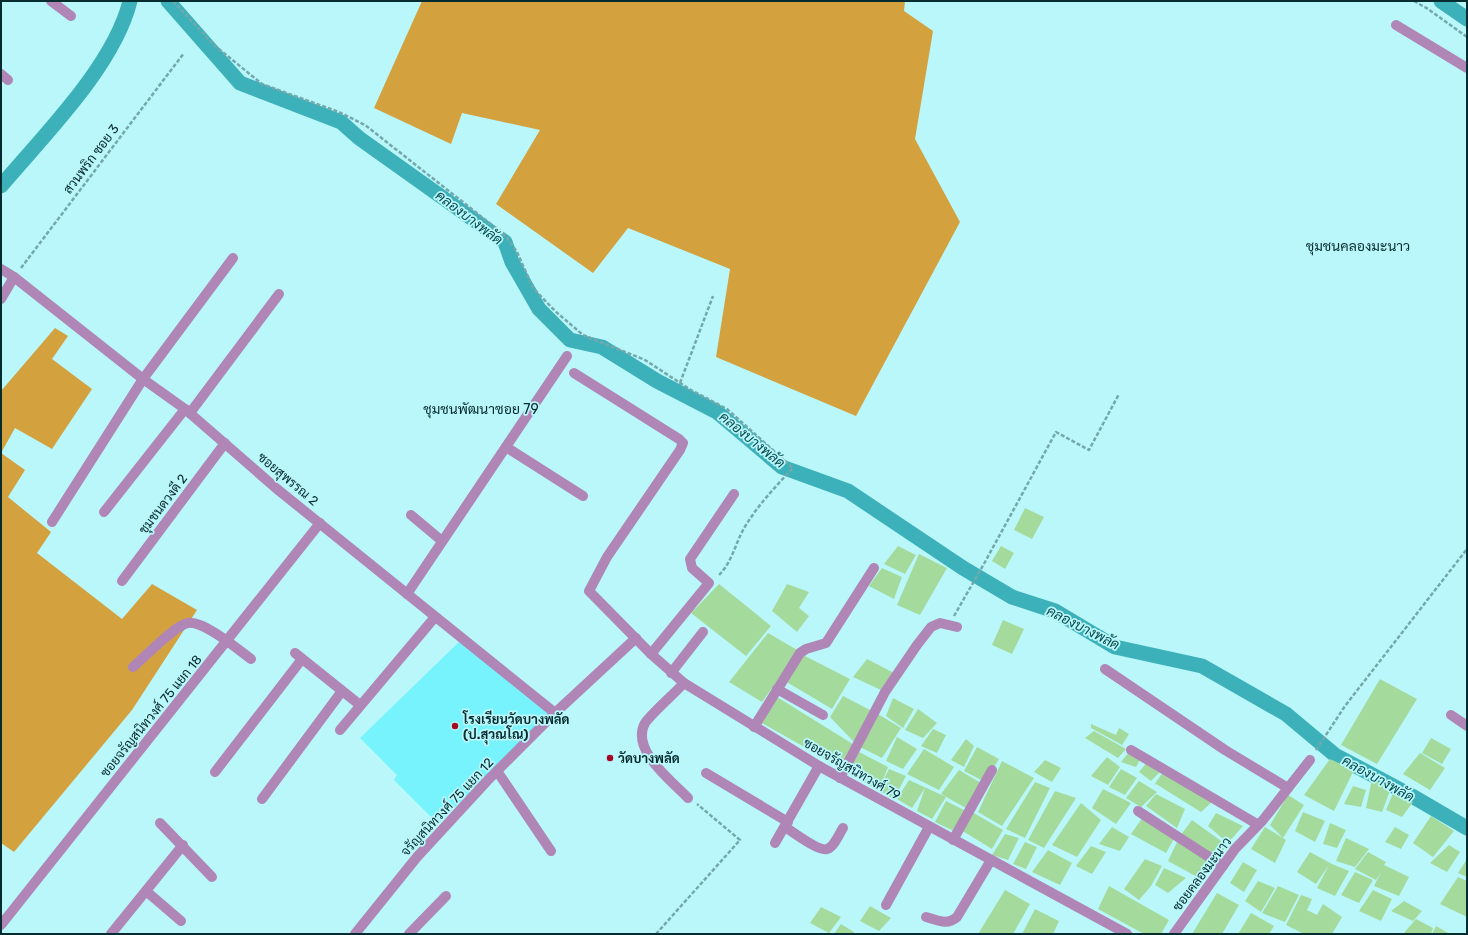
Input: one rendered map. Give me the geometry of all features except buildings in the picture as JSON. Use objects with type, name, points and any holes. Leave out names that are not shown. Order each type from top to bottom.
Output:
[{"type":"street","points":[[51,1],[70,16]]},
{"type":"street","points":[[1396,24],[1467,68]]},
{"type":"street","points":[[52,522],[143,379],[233,258]]},
{"type":"street","name":"ซอยสุพรรณ 2","points":[[1,269],[14,277],[143,379],[188,411],[277,489],[555,713]]},
{"type":"street","points":[[1,299],[14,277]]},
{"type":"street","points":[[104,512],[188,411],[279,294]]},
{"type":"street","points":[[407,594],[567,356]]},
{"type":"street","name":"ซอยจรัญสนิทวงศ์ 79","points":[[574,373],[679,439],[682,443],[680,450],[608,557],[589,591],[651,654],[684,683],[819,766],[1127,934]]},
{"type":"street","name":"ชุมชนดวงดี 2","points":[[122,581],[225,443]]},
{"type":"street","points":[[506,446],[582,496]]},
{"type":"street","points":[[651,654],[709,583],[692,568],[690,559],[734,494]]},
{"type":"street","points":[[411,515],[442,541]]},
{"type":"street","name":"ซอยจรัญสนิทวงศ์ 75 แยก 18","points":[[1,925],[228,642],[320,523]]},
{"type":"street","points":[[754,727],[800,653],[806,649],[826,643],[874,568]]},
{"type":"street","points":[[340,730],[435,617]]},
{"type":"street","points":[[133,667],[167,637],[188,623],[196,623],[228,642],[251,659]]},
{"type":"street","points":[[840,778],[885,692],[917,645],[931,627],[940,623],[953,625]]},
{"type":"street","points":[[671,673],[702,632]]},
{"type":"street","name":"จรัญสนิทวงศ์ 75 แยก 12","points":[[355,934],[426,846],[497,771],[555,713],[636,638]]},
{"type":"street","points":[[215,772],[298,656],[360,706]]},
{"type":"street","points":[[1105,669],[1225,750],[1288,788]]},
{"type":"street","points":[[684,683],[646,723],[642,733],[642,746],[651,760],[688,798]]},
{"type":"street","points":[[777,689],[823,715]]},
{"type":"street","points":[[262,799],[342,690]]},
{"type":"street","points":[[1450,715],[1467,726]]},
{"type":"street","points":[[1131,750],[1254,828]]},
{"type":"street","name":"ซอยคลองมะนาว","points":[[1174,934],[1223,866],[1254,828],[1263,820],[1310,760]]},
{"type":"street","points":[[775,843],[819,766]]},
{"type":"street","points":[[953,840],[992,770]]},
{"type":"street","points":[[497,771],[551,851]]},
{"type":"street","points":[[706,773],[786,824],[819,848],[827,849],[831,846],[843,828]]},
{"type":"street","points":[[1138,811],[1223,866]]},
{"type":"street","points":[[160,823],[183,845],[212,877]]},
{"type":"street","points":[[886,905],[929,827]]},
{"type":"street","points":[[111,934],[183,845]]},
{"type":"street","points":[[926,917],[943,922],[952,921],[956,917],[991,860]]},
{"type":"street","points":[[146,891],[181,921]]},
{"type":"street","points":[[409,934],[446,896]]},
{"type":"path","points":[[173,1],[214,45],[262,84],[339,112],[365,125],[506,236],[517,252],[533,288],[555,311],[583,335],[645,360],[680,383],[727,409],[793,468],[783,478],[745,526],[734,549],[731,560],[720,574],[709,583]]},
{"type":"path","points":[[1414,1],[1428,9],[1467,37]]},
{"type":"path","name":"สวนพริก ซอย 3","points":[[14,277],[184,53]]},
{"type":"path","points":[[680,383],[713,296]]},
{"type":"path","points":[[953,625],[970,585],[985,562],[1056,432],[1089,450],[1119,394]]},
{"type":"path","points":[[1317,750],[1338,718],[1432,593],[1467,550]]},
{"type":"path","points":[[656,934],[740,840],[688,798]]},
{"type":"shaded area","points":[[422,1],[905,1],[904,11],[933,31],[915,139],[960,222],[856,416],[716,357],[730,269],[628,228],[593,273],[496,204],[540,130],[462,113],[451,144],[374,108]]},
{"type":"shaded area","points":[[55,328],[68,336],[52,359],[92,389],[52,449],[15,428],[1,453],[1,391]]},
{"type":"shaded area","points":[[1,453],[25,470],[8,497],[51,532],[37,553],[122,619],[152,584],[197,610],[132,710],[14,852],[1,843]]},
{"type":"shaded area","name":"โรงเรียนวัดบางพลัด (ป.สุวณโณ)","points":[[460,641],[549,714],[438,824],[394,780],[397,775],[360,738]]},
{"type":"waterway","points":[[1,186],[76,99],[93,75],[122,26],[130,1]]},
{"type":"waterway","name":"คลองบางพลัด","points":[[168,1],[240,83],[341,122],[359,138],[505,242],[512,262],[539,309],[570,340],[602,347],[657,381],[717,412],[782,467],[848,491],[963,568],[1012,597],[1055,611],[1115,647],[1202,666],[1286,714],[1335,755],[1412,796],[1467,828]]},
{"type":"waterway","points":[[1441,1],[1467,19]]},
{"type":"place","name":"โรงเรียนวัดบางพลัด (ป.สุวณโณ)","points":[[455,726]]},
{"type":"place","name":"วัดบางพลัด","points":[[610,758]]},
{"type":"district","name":"ชุมชนคลองมะนาว","points":[[1358,246]]},
{"type":"district","name":"ชุมชนพัฒนาซอย 79","points":[[481,409]]}]
